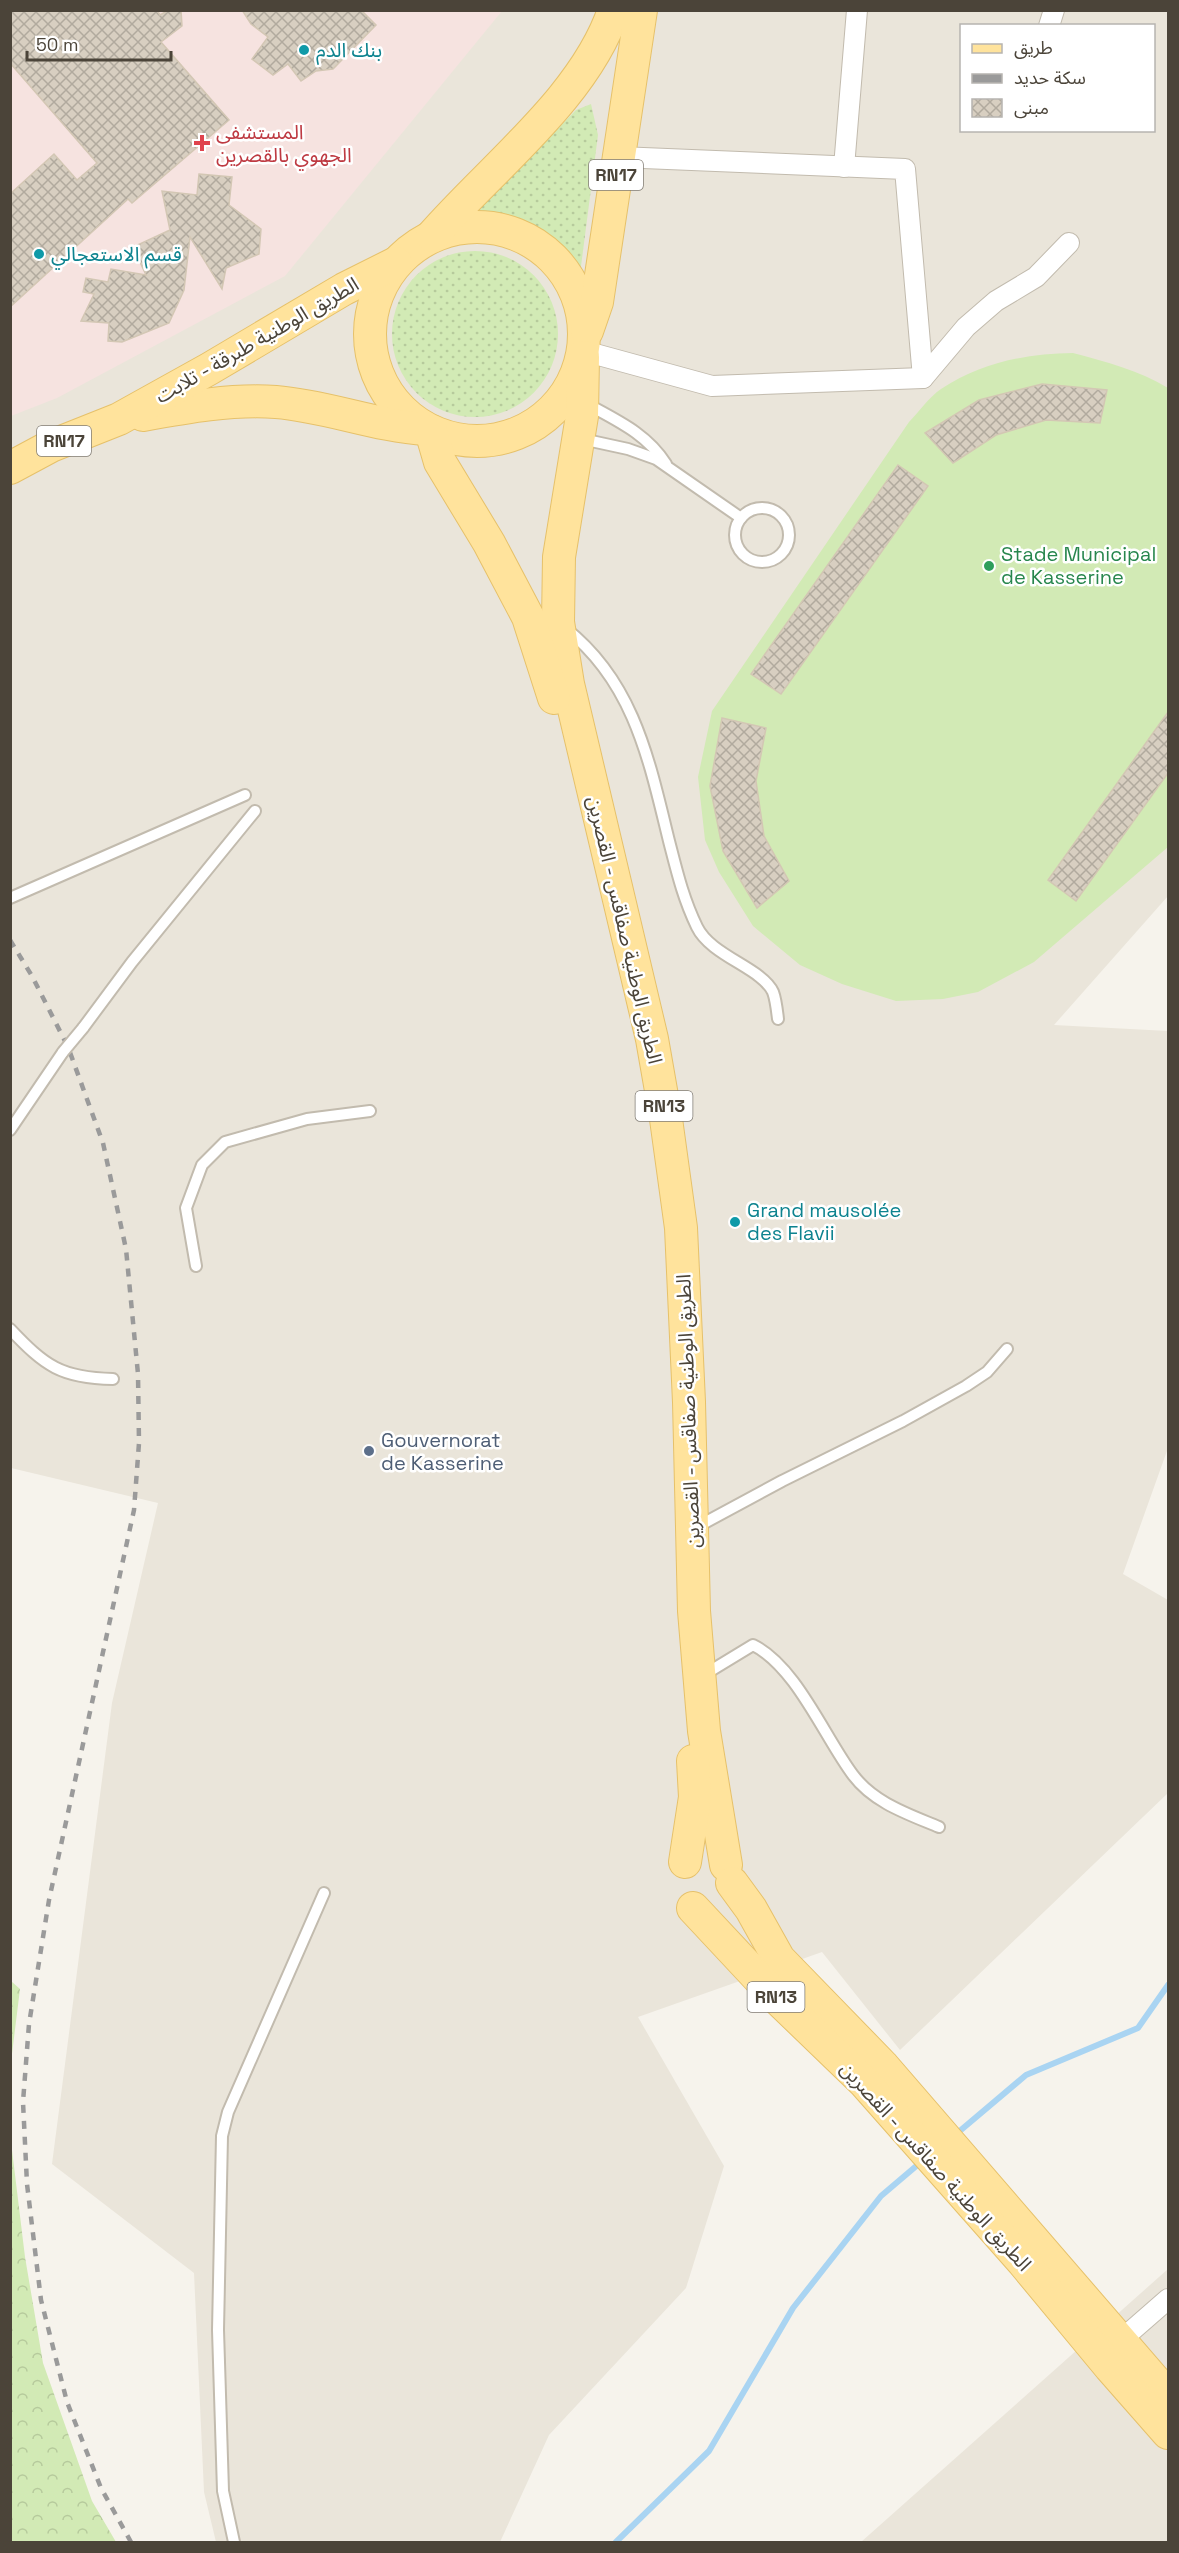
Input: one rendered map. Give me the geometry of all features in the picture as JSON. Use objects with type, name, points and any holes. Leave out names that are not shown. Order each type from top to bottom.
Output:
[{"type":"main road","points":[[432,236],[464,199],[539,124],[582,73],[606,33],[614,10]]},
{"type":"main road","name":"RN17","points":[[584,348],[597,302],[627,90],[641,10]]},
{"type":"main road","points":[[582,73],[627,90]]},
{"type":"main road","points":[[466,227],[494,229],[503,230],[536,244],[563,269],[580,301],[584,348],[569,386],[549,412],[523,430],[494,441],[462,441],[428,430],[400,409],[381,383],[371,353],[370,321],[379,290],[396,263],[412,248],[432,236],[466,227]]},
{"type":"main road","name":"الطريق الوطنية طبرقة - تلابت","points":[[10,468],[51,446],[119,419],[344,289],[396,263]]},
{"type":"main road","name":"الطريق الوطنية صفاقس - القصرين","points":[[584,348],[583,401],[579,439],[559,556],[558,622],[568,684],[652,1039],[681,1228],[690,1402],[694,1611],[704,1731],[729,1874],[778,1959],[874,2074],[1031,2254],[1168,2433]]},
{"type":"main road","name":"الطريق الوطنية طبرقة - تلابت","points":[[119,419],[217,402],[277,402],[395,427],[428,430]]},
{"type":"main road","name":"الطريق الوطنية صفاقس - القصرين","points":[[428,430],[440,462],[499,560],[528,617],[554,695],[632,1019],[647,1096],[663,1226],[694,1787],[685,1862]]},
{"type":"main road","points":[[685,1862],[692,1857],[711,1855],[729,1874],[731,1892],[720,1906],[702,1911],[693,1908]]},
{"type":"main road","name":"RN13","points":[[685,1862],[679,1870],[676,1888],[685,1904],[693,1908]]},
{"type":"main road","name":"الطريق الوطنية صفاقس - القصرين","points":[[693,1908],[779,2000],[874,2074]]},
{"type":"main road","name":"الطريق الوطنية صفاقس - القصرين","points":[[1031,2254],[1121,2340],[1168,2396]]},
{"type":"street","points":[[844,167],[857,10]]},
{"type":"street","points":[[619,157],[905,169],[923,378]]},
{"type":"street","points":[[584,348],[712,386],[923,378],[966,327],[996,301],[1036,277],[1069,243]]},
{"type":"street","points":[[1121,2340],[1168,2299]]},
{"type":"lane","points":[[583,401],[637,432],[658,452],[668,467]]},
{"type":"lane","points":[[579,439],[642,453],[668,467],[741,518]]},
{"type":"lane","points":[[763,508],[778,514],[788,530],[785,548],[780,555],[763,562],[745,556],[736,542],[736,525],[741,518],[747,512],[763,508]]},
{"type":"lane","points":[[558,622],[586,644],[610,674],[629,705],[654,782],[684,900],[700,933],[730,960],[759,977],[772,992],[778,1019]]},
{"type":"lane","points":[[10,897],[245,795]]},
{"type":"lane","points":[[12,1126],[63,1052],[132,962],[255,811]]},
{"type":"lane","points":[[196,1266],[186,1208],[202,1165],[225,1142],[307,1119],[370,1112]]},
{"type":"lane","points":[[10,1329],[31,1351],[53,1368],[85,1378],[113,1379]]},
{"type":"lane","points":[[692,1529],[903,1421],[966,1386],[987,1372],[1007,1349]]},
{"type":"lane","points":[[700,1678],[753,1645],[768,1652],[810,1705],[854,1777],[885,1804],[939,1827]]},
{"type":"lane","points":[[234,2542],[223,2491],[218,2330],[222,2136],[228,2112],[324,1893]]},
{"type":"shaded area","points":[[11,11],[1168,11],[1168,896],[1054,1025],[1168,1031],[1168,1448],[1123,1574],[1168,1600],[1168,1793],[900,2050],[822,1952],[638,2017],[724,2166],[686,2288],[549,2435],[500,2542],[216,2542],[204,2492],[194,2273],[52,2164],[112,1703],[158,1503],[11,1468]]},
{"type":"shaded area","name":"المستشفى الجهوي بالقصرين","points":[[11,11],[502,11],[285,276],[57,398],[11,416]]},
{"type":"shaded area","points":[[1168,2269],[1168,2542],[861,2542]]},
{"type":"green space","points":[[591,104],[598,135],[580,274],[549,235],[511,216],[478,210],[576,110]]},
{"type":"green space","points":[[475,251],[507,258],[534,275],[551,302],[558,334],[551,366],[534,393],[507,410],[475,417],[443,410],[416,393],[399,366],[392,334],[399,302],[416,275],[443,258]]},
{"type":"green space","name":"Stade Municipal de Kasserine","points":[[1073,353],[1134,371],[1168,388],[1168,847],[1034,962],[978,992],[943,999],[896,1001],[842,984],[800,965],[753,926],[719,872],[705,840],[698,777],[712,711],[909,422],[932,396],[972,372],[1004,361],[1038,355]]},
{"type":"green space","points":[[11,1981],[20,1989],[11,2062]]},
{"type":"green space","points":[[11,2062],[12,2150],[25,2257],[43,2363],[92,2501],[116,2542],[11,2542]]},
{"type":"building","points":[[10,10],[157,10],[160,15],[169,10],[181,10],[182,26],[161,42],[229,120],[132,203],[128,199],[10,307],[10,194],[54,154],[77,180],[97,163],[10,63]]},
{"type":"building","name":"بنك الدم","points":[[242,10],[361,10],[376,25],[333,69],[316,71],[301,81],[288,64],[273,75],[252,59],[268,37],[251,24]]},
{"type":"building","points":[[199,174],[232,177],[229,205],[261,229],[259,254],[226,268],[222,289],[190,237],[184,290],[169,323],[122,342],[108,341],[109,323],[81,321],[94,294],[83,292],[86,278],[108,282],[111,269],[146,275],[133,247],[170,230],[162,191],[197,195]]},
{"type":"building","points":[[1042,384],[1107,390],[1100,423],[1046,420],[996,435],[953,463],[925,433],[979,400]]},
{"type":"building","points":[[898,465],[928,486],[781,694],[751,674]]},
{"type":"building","points":[[1168,712],[1168,773],[1076,901],[1048,880]]},
{"type":"building","points":[[722,718],[766,728],[756,781],[764,836],[789,881],[757,908],[723,851],[710,786]]},
{"type":"waterway","points":[[955,2135],[1026,2075],[1138,2028],[1168,1985]]},
{"type":"waterway","points":[[616,2542],[709,2451],[793,2308],[881,2196],[921,2162]]},
{"type":"railway","points":[[10,940],[32,976],[68,1047],[103,1143],[126,1249],[138,1374],[139,1443],[134,1510],[49,1900],[29,2024],[23,2102],[27,2184],[41,2300],[67,2402],[101,2488],[131,2542]]},
{"type":"place","name":"بنك الدم","points":[[304,50]]},
{"type":"place","name":"المستشفى الجهوي بالقصرين","points":[[202,143]]},
{"type":"place","name":"قسم الاستعجالي","points":[[39,254]]},
{"type":"place","name":"Stade Municipal de Kasserine","points":[[989,566]]},
{"type":"place","name":"Grand mausolée des Flavii","points":[[735,1222]]},
{"type":"place","name":"Gouvernorat de Kasserine","points":[[369,1451]]}]
